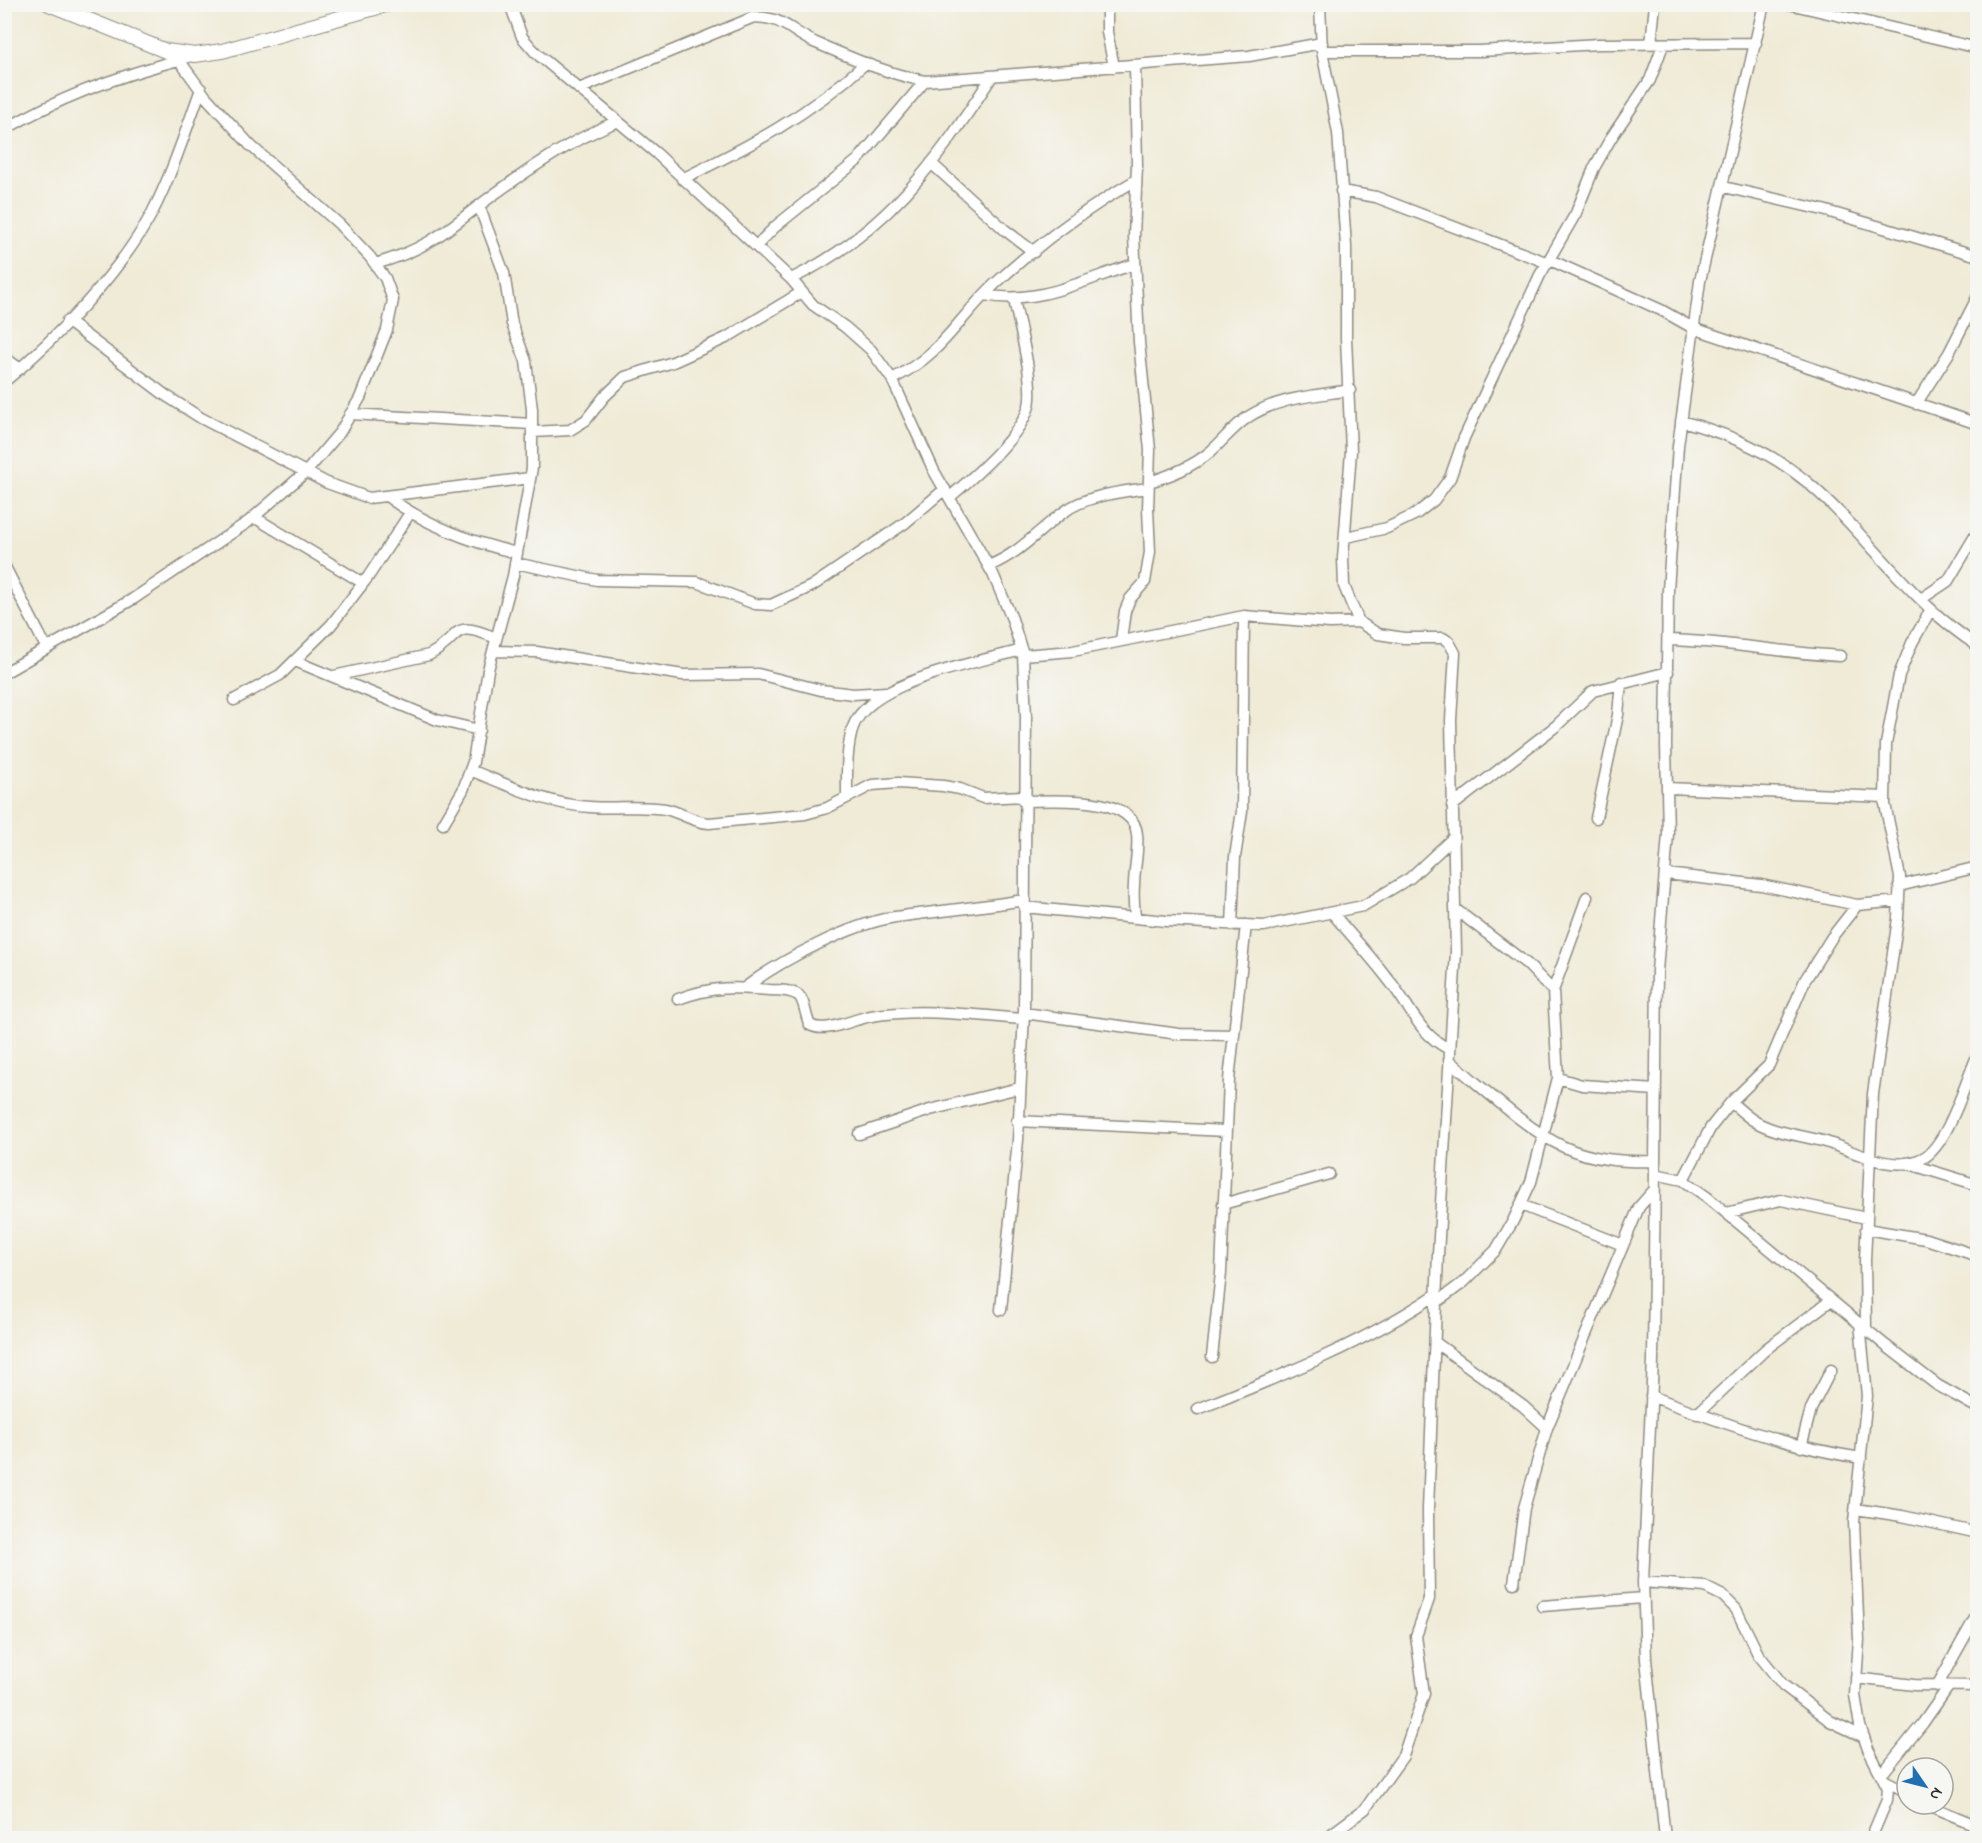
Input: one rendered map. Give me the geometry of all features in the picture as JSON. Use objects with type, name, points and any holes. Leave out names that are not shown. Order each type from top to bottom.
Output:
[{"type":"main road","points":[[50,4],[73,9],[166,51],[195,55],[222,51],[389,4]]},
{"type":"street","points":[[510,4],[522,37],[536,53],[618,121],[756,246],[791,279],[813,305],[871,350],[892,379],[947,493],[989,567],[1012,619],[1023,653],[1026,728],[1023,799],[1023,1016],[1018,1140],[1001,1310]]},
{"type":"street","points":[[1107,4],[1107,32],[1114,67]]},
{"type":"street","points":[[1320,4],[1322,47],[1338,133],[1346,246],[1346,338],[1352,451],[1344,586],[1359,622]]},
{"type":"street","points":[[1651,45],[1655,4]]},
{"type":"street","points":[[1665,1839],[1646,1659],[1643,1582],[1655,1233],[1657,971],[1666,874],[1668,640],[1673,514],[1681,421],[1700,281],[1724,187],[1764,4]]},
{"type":"street","points":[[1789,4],[1977,48]]},
{"type":"street","points":[[579,89],[754,17],[774,17],[813,42],[896,76],[925,81],[1135,66],[1322,47],[1479,51],[1599,44],[1756,43]]},
{"type":"street","points":[[1346,537],[1387,528],[1416,514],[1434,500],[1450,478],[1464,438],[1549,261],[1576,213],[1594,168],[1650,80],[1663,45]]},
{"type":"street","points":[[4,130],[35,112],[148,68],[195,55]]},
{"type":"street","points":[[4,673],[133,598],[254,517],[316,463],[360,398],[387,330],[393,300],[385,278],[375,264],[339,224],[250,145],[179,60]]},
{"type":"street","points":[[682,179],[789,123],[840,86],[866,63]]},
{"type":"street","points":[[1121,640],[1125,611],[1130,599],[1145,582],[1148,569],[1150,450],[1139,342],[1135,264],[1135,66]]},
{"type":"street","points":[[791,279],[824,263],[864,236],[891,212],[931,163],[991,78]]},
{"type":"street","points":[[756,246],[776,226],[858,160],[925,81]]},
{"type":"street","points":[[4,382],[67,321],[126,252],[151,213],[201,89]]},
{"type":"street","points":[[375,264],[426,246],[479,206],[582,136],[618,121]]},
{"type":"street","points":[[931,163],[1005,230],[1034,252]]},
{"type":"street","points":[[892,379],[912,369],[935,352],[985,295],[1034,252],[1096,204],[1136,180]]},
{"type":"street","points":[[1724,187],[1823,210],[1977,256]]},
{"type":"street","points":[[1341,191],[1376,196],[1549,261],[1661,310],[1693,328],[1977,424]]},
{"type":"street","points":[[443,824],[463,790],[470,770],[493,651],[516,558],[530,478],[533,428],[526,361],[512,324],[504,273],[479,206]]},
{"type":"street","points":[[985,295],[1014,299],[1044,295],[1135,264]]},
{"type":"street","points":[[350,414],[570,430],[586,420],[604,397],[625,377],[673,362],[707,347],[802,292]]},
{"type":"street","points":[[1916,404],[1949,353],[1977,296]]},
{"type":"street","points":[[388,498],[410,513],[516,558],[597,580],[697,582],[755,604],[771,604],[821,580],[905,523],[947,493],[1005,443],[1028,411],[1030,388],[1014,299]]},
{"type":"street","points":[[67,321],[201,418],[327,483],[369,498],[388,498],[530,478]]},
{"type":"street","points":[[4,357],[20,369]]},
{"type":"street","points":[[989,567],[1009,558],[1065,511],[1079,503],[1149,485],[1197,462],[1247,418],[1264,409],[1299,397],[1350,390]]},
{"type":"street","points":[[1681,421],[1747,443],[1809,483],[1931,609],[1977,646]]},
{"type":"street","points":[[234,700],[280,675],[331,625],[363,583],[410,513]]},
{"type":"street","points":[[254,517],[363,583]]},
{"type":"street","points":[[1921,599],[1948,581],[1977,531]]},
{"type":"street","points":[[4,564],[47,649]]},
{"type":"street","points":[[1871,1839],[1887,1800],[1884,1778],[1864,1737],[1855,1695],[1859,1640],[1856,1509],[1867,1396],[1863,1325],[1873,1094],[1899,901],[1899,886],[1885,797],[1886,744],[1899,675],[1912,643],[1931,609]]},
{"type":"street","points":[[1232,925],[1235,857],[1242,811],[1244,616]]},
{"type":"street","points":[[846,797],[854,727],[860,716],[886,692],[913,680],[1023,653],[1073,651],[1244,616],[1330,623],[1359,622],[1378,634],[1404,638],[1437,637],[1453,646],[1455,652],[1451,692],[1452,806],[1456,952],[1449,1054],[1428,1509],[1429,1599],[1416,1636],[1424,1694],[1403,1756],[1365,1809],[1326,1839]]},
{"type":"street","points":[[334,676],[429,655],[443,647],[457,630],[463,628],[496,638]]},
{"type":"street","points":[[1668,640],[1840,656]]},
{"type":"street","points":[[493,651],[537,652],[683,675],[758,674],[821,690],[854,694],[886,692]]},
{"type":"street","points":[[296,660],[438,720],[479,730]]},
{"type":"street","points":[[1452,806],[1541,738],[1593,691],[1621,682],[1668,672]]},
{"type":"street","points":[[1596,818],[1618,715],[1621,682]]},
{"type":"street","points":[[470,770],[556,801],[590,807],[664,809],[677,812],[697,822],[767,819],[805,814],[827,808],[872,785],[898,783],[960,789],[983,798],[1105,804],[1125,813],[1135,824],[1138,835],[1133,887],[1135,917]]},
{"type":"street","points":[[1667,788],[1885,797]]},
{"type":"street","points":[[746,987],[765,972],[811,948],[872,923],[895,917],[1024,903],[1135,917],[1246,926],[1264,926],[1333,914],[1363,906],[1410,878],[1453,838]]},
{"type":"street","points":[[1899,886],[1977,867]]},
{"type":"street","points":[[1666,874],[1761,885],[1857,905],[1899,901]]},
{"type":"street","points":[[1198,1409],[1339,1351],[1464,1282],[1496,1250],[1531,1182],[1558,1078],[1553,991],[1587,897]]},
{"type":"street","points":[[1683,1180],[1711,1127],[1731,1102],[1769,1065],[1805,980],[1832,937],[1857,905]]},
{"type":"street","points":[[1455,909],[1527,964],[1553,991]]},
{"type":"street","points":[[1333,914],[1390,981],[1432,1040],[1543,1135],[1563,1147],[1596,1157],[1622,1162],[1655,1161]]},
{"type":"street","points":[[1212,1357],[1219,1311],[1226,1131],[1246,926]]},
{"type":"street","points":[[678,999],[712,988],[746,987],[788,991],[798,995],[806,1017],[816,1028],[823,1029],[849,1020],[915,1012],[1023,1016],[1179,1034],[1234,1035]]},
{"type":"street","points":[[1904,1163],[1923,1158],[1936,1145],[1947,1126],[1977,1054]]},
{"type":"street","points":[[1558,1078],[1582,1085],[1656,1090]]},
{"type":"street","points":[[859,1134],[930,1110],[1019,1088]]},
{"type":"street","points":[[1731,1102],[1757,1123],[1825,1142],[1869,1158],[1904,1163],[1977,1185]]},
{"type":"street","points":[[1017,1121],[1226,1131]]},
{"type":"street","points":[[1223,1204],[1329,1174]]},
{"type":"street","points":[[1654,1174],[1683,1180],[1726,1213],[1830,1301],[1937,1385],[1977,1408]]},
{"type":"street","points":[[1514,1583],[1524,1508],[1547,1428],[1639,1207],[1654,1190]]},
{"type":"street","points":[[1726,1213],[1781,1200],[1926,1239],[1977,1256]]},
{"type":"street","points":[[1521,1205],[1623,1245]]},
{"type":"street","points":[[1697,1414],[1766,1349],[1830,1301]]},
{"type":"street","points":[[1436,1343],[1523,1406],[1547,1428]]},
{"type":"street","points":[[1801,1447],[1811,1409],[1832,1370]]},
{"type":"street","points":[[1651,1396],[1697,1414],[1801,1447],[1861,1458]]},
{"type":"street","points":[[1856,1509],[1902,1516],[1977,1533]]},
{"type":"street","points":[[1643,1582],[1706,1587],[1723,1596],[1736,1609],[1758,1654],[1783,1685],[1830,1720],[1864,1737]]},
{"type":"street","points":[[1542,1606],[1643,1598]]},
{"type":"street","points":[[1937,1686],[1977,1613]]},
{"type":"street","points":[[1856,1678],[1937,1686],[1977,1686]]},
{"type":"street","points":[[1884,1778],[1949,1686]]},
{"type":"street","points":[[1884,1778],[1895,1785]]},
{"type":"street","points":[[1953,1816],[1977,1826]]}]
